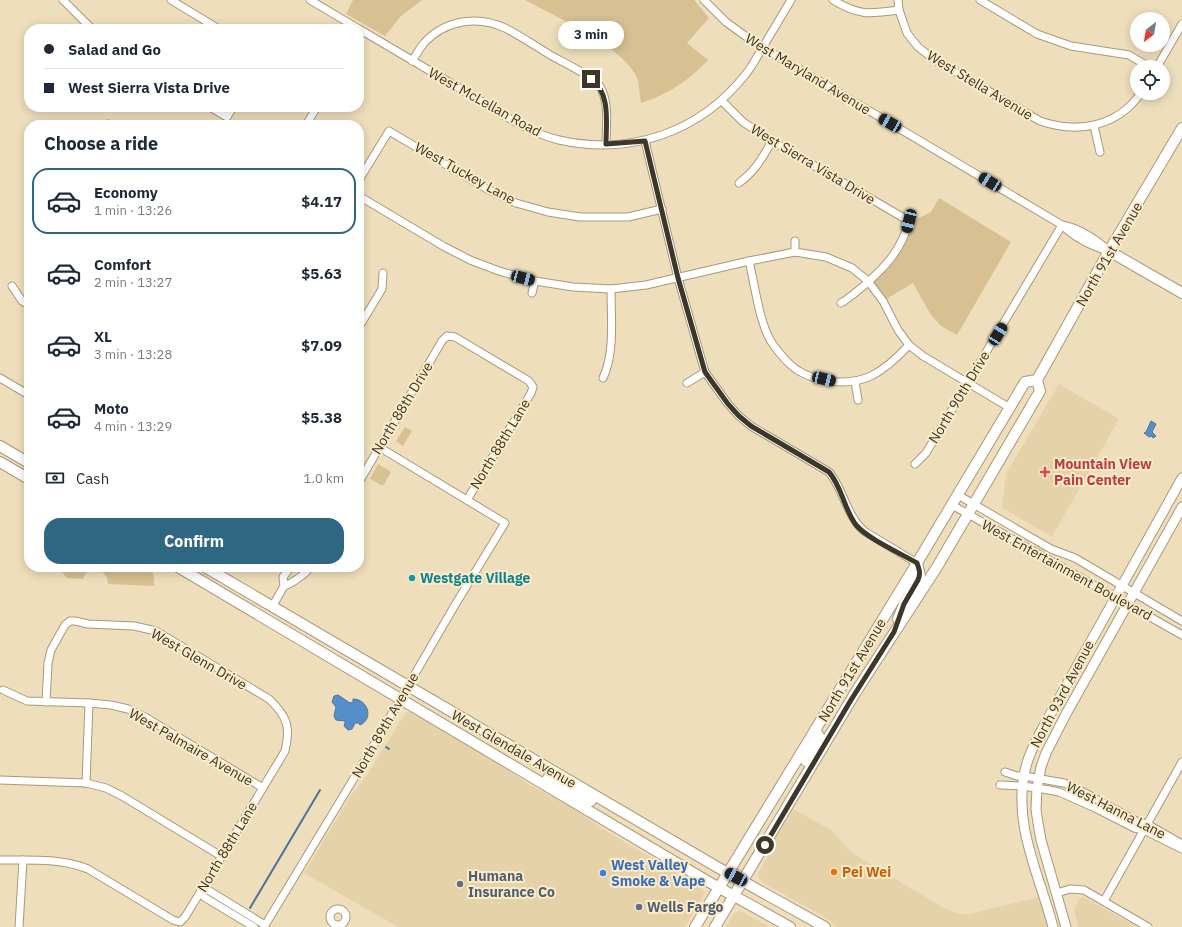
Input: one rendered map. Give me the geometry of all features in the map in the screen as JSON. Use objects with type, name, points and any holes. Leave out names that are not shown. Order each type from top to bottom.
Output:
[{"type":"main road","name":"North 91st Avenue","points":[[715,927],[857,690],[937,567],[1040,391],[1037,380],[1109,251],[1182,128]]},
{"type":"main road","name":"West Maryland Avenue","points":[[1109,251],[1182,293]]},
{"type":"main road","name":"North 91st Avenue","points":[[695,927],[816,730],[1025,382],[1037,380]]},
{"type":"main road","points":[[0,446],[24,460]]},
{"type":"main road","points":[[0,462],[24,476]]},
{"type":"main road","points":[[894,632],[904,604],[920,576],[917,563]]},
{"type":"main road","name":"West Glendale Avenue","points":[[186,572],[734,896],[790,927]]},
{"type":"main road","name":"West Glendale Avenue","points":[[214,572],[620,811],[825,927]]},
{"type":"main road","points":[[265,619],[272,606]]},
{"type":"main road","points":[[795,793],[800,773],[818,739],[819,736],[816,730]]},
{"type":"main road","points":[[512,764],[519,761],[565,787],[568,787],[572,783]]},
{"type":"main road","points":[[563,794],[576,793],[596,805],[620,811]]},
{"type":"street","points":[[63,0],[87,24]]},
{"type":"street","points":[[171,0],[211,24]]},
{"type":"street","name":"West Maryland Avenue","points":[[704,0],[726,22],[763,48],[1062,225],[1080,231],[1109,251]]},
{"type":"street","points":[[791,0],[746,74],[722,100],[699,117],[678,129],[668,134],[645,141],[678,278],[705,372],[728,404],[751,426],[829,472],[835,479],[857,525],[864,531],[917,563]]},
{"type":"street","points":[[834,0],[857,12],[874,13],[899,10]]},
{"type":"street","name":"West Stella Avenue","points":[[898,0],[899,10],[907,33],[918,47],[935,60],[1040,121],[1059,126],[1080,128],[1094,126]]},
{"type":"street","points":[[980,0],[1037,34],[1071,46],[1118,52],[1129,55],[1137,60]]},
{"type":"street","name":"West McLellan Road","points":[[312,1],[348,24]]},
{"type":"street","points":[[412,61],[424,43],[431,36],[448,26],[466,21],[480,21],[505,28],[585,74],[598,84],[604,95],[606,144]]},
{"type":"street","points":[[1161,60],[1182,24]]},
{"type":"street","name":"West McLellan Road","points":[[364,34],[510,119],[541,134],[564,141],[606,144],[645,141]]},
{"type":"street","name":"West Sierra Vista Drive","points":[[722,100],[743,122],[772,142],[909,221],[906,235],[892,257],[868,282]]},
{"type":"street","points":[[1100,152],[1094,126],[1120,114],[1135,100]]},
{"type":"street","points":[[218,112],[227,117],[230,112]]},
{"type":"street","name":"West Tuckey Lane","points":[[364,172],[389,131],[487,189],[516,203],[548,212],[580,217],[628,217],[662,209]]},
{"type":"street","points":[[739,183],[758,167],[772,142]]},
{"type":"street","points":[[364,199],[443,246],[470,260],[499,271],[536,281],[573,287],[611,289],[646,285],[795,252],[826,257],[852,268],[868,282],[883,301],[898,330],[909,345],[923,356],[1010,408]]},
{"type":"street","name":"North 90th Drive","points":[[914,464],[926,453],[1062,225]]},
{"type":"street","points":[[795,241],[795,252]]},
{"type":"street","points":[[749,261],[765,328],[772,343],[787,362],[798,370],[811,376],[836,382],[855,381],[871,376],[885,367],[909,345]]},
{"type":"street","points":[[364,318],[382,289],[384,272]]},
{"type":"street","points":[[532,293],[536,281]]},
{"type":"street","points":[[841,303],[852,297],[868,282]]},
{"type":"street","points":[[12,286],[24,302]]},
{"type":"street","points":[[604,378],[611,356],[611,289]]},
{"type":"street","name":"North 88th Drive","points":[[364,473],[442,341],[447,336],[455,338],[529,381],[533,387]]},
{"type":"street","points":[[687,382],[705,372]]},
{"type":"street","points":[[0,378],[24,392]]},
{"type":"street","points":[[855,381],[858,400]]},
{"type":"street","name":"North 88th Lane","points":[[467,500],[531,393],[533,387]]},
{"type":"street","points":[[378,447],[467,500]]},
{"type":"street","name":"North 93rd Avenue","points":[[1053,927],[1033,865],[1024,830],[1022,817],[1023,786],[1027,763],[1038,738],[1182,478]]},
{"type":"street","name":"West Entertainment Boulevard","points":[[958,495],[1047,547],[1075,558],[1182,621]]},
{"type":"street","name":"North 89th Avenue","points":[[264,926],[357,774],[505,523],[467,500]]},
{"type":"street","name":"West Entertainment Boulevard","points":[[952,505],[967,515],[1182,635]]},
{"type":"street","name":"North 93rd Avenue","points":[[1066,927],[1041,840],[1036,809],[1038,778],[1044,758],[1051,743],[1182,507]]},
{"type":"street","points":[[272,606],[284,586],[283,577],[288,572]]},
{"type":"street","points":[[294,572],[296,578]]},
{"type":"street","points":[[284,586],[290,584],[305,572]]},
{"type":"street","name":"West Glenn Drive","points":[[46,702],[48,663],[51,650],[65,625],[70,621],[75,621],[88,624],[134,626],[156,632],[269,699],[278,708],[288,726]]},
{"type":"street","name":"West Palmaire Avenue","points":[[2,690],[27,701],[89,703],[119,706],[137,712],[263,788]]},
{"type":"street","points":[[86,783],[89,703]]},
{"type":"street","name":"North 88th Lane","points":[[23,860],[63,861],[88,869],[173,920],[180,922],[185,917],[201,891],[285,751],[288,738],[288,726]]},
{"type":"street","points":[[1104,901],[1182,762]]},
{"type":"street","name":"West Hanna Lane","points":[[1005,772],[1017,776],[1058,781],[1070,785],[1138,822],[1182,849]]},
{"type":"street","points":[[0,780],[86,783],[106,788],[122,796],[221,856]]},
{"type":"street","name":"West Hanna Lane","points":[[1000,785],[1023,786],[1050,790],[1069,796],[1134,828],[1146,827],[1182,844]]},
{"type":"street","points":[[0,860],[23,860],[19,927]]},
{"type":"street","points":[[1057,893],[1070,889],[1079,889],[1088,892],[1148,927]]},
{"type":"street","points":[[254,927],[204,897],[201,891],[208,890],[264,926]]},
{"type":"shaded area","points":[[353,0],[422,0],[401,16],[385,36],[346,14]]},
{"type":"shaded area","points":[[525,0],[694,0],[709,18],[687,43],[708,60],[694,74],[678,86],[660,96],[641,103],[636,76],[629,65],[617,54],[603,43],[569,23]]},
{"type":"shaded area","points":[[939,198],[1011,242],[957,335],[941,326],[931,315],[913,283],[883,301],[868,282],[884,267],[909,221],[915,220],[931,212]]},
{"type":"shaded area","points":[[1059,384],[1119,419],[1052,537],[1002,508],[1006,474]]},
{"type":"shaded area","points":[[405,427],[412,431],[403,446],[396,441]]},
{"type":"shaded area","points":[[378,464],[391,472],[383,486],[370,479]]},
{"type":"shaded area","points":[[62,572],[88,572],[83,579],[67,578]]},
{"type":"shaded area","points":[[102,572],[152,572],[154,576],[154,586],[108,584],[105,574]]},
{"type":"shaded area","points":[[406,712],[414,713],[508,769],[526,783],[573,807],[603,829],[701,888],[704,893],[703,897],[685,927],[398,927],[304,873],[350,797],[367,775]]},
{"type":"shaded area","points":[[793,809],[831,830],[852,853],[944,908],[956,913],[969,914],[1039,897],[1047,927],[837,927],[826,918],[759,879],[758,873],[770,853],[773,842]]},
{"type":"shaded area","points":[[1083,897],[1137,927],[1078,927],[1074,910],[1080,898]]},
{"type":"shaded area","points":[[739,911],[770,927],[726,927],[734,913]]},
{"type":"water","points":[[1151,421],[1156,424],[1152,432],[1156,436],[1153,438],[1144,433],[1146,432]]},
{"type":"water","points":[[338,695],[350,703],[353,702],[353,699],[362,702],[368,714],[364,722],[360,725],[359,723],[355,723],[352,729],[348,730],[344,726],[345,721],[336,720],[334,716],[336,707],[332,702],[334,696]]},
{"type":"waterway","points":[[250,908],[320,790]]},
{"type":"place","name":"Mountain View Pain Center","points":[[1045,472]]},
{"type":"place","name":"Westgate Village","points":[[412,578]]},
{"type":"place","name":"Pei Wei","points":[[834,872]]},
{"type":"place","name":"West Valley Smoke & Vape","points":[[603,873]]},
{"type":"place","name":"Humana Insurance Co","points":[[460,884]]},
{"type":"place","name":"Wells Fargo","points":[[639,907]]},
{"type":"route","points":[[591,79],[598,84],[604,95],[606,144],[645,141],[678,278],[693,333],[705,372],[714,387],[739,416],[751,426],[829,472],[835,479],[857,525],[875,539],[917,563],[919,569],[920,576],[904,604],[894,632],[851,700],[765,845]]}]
